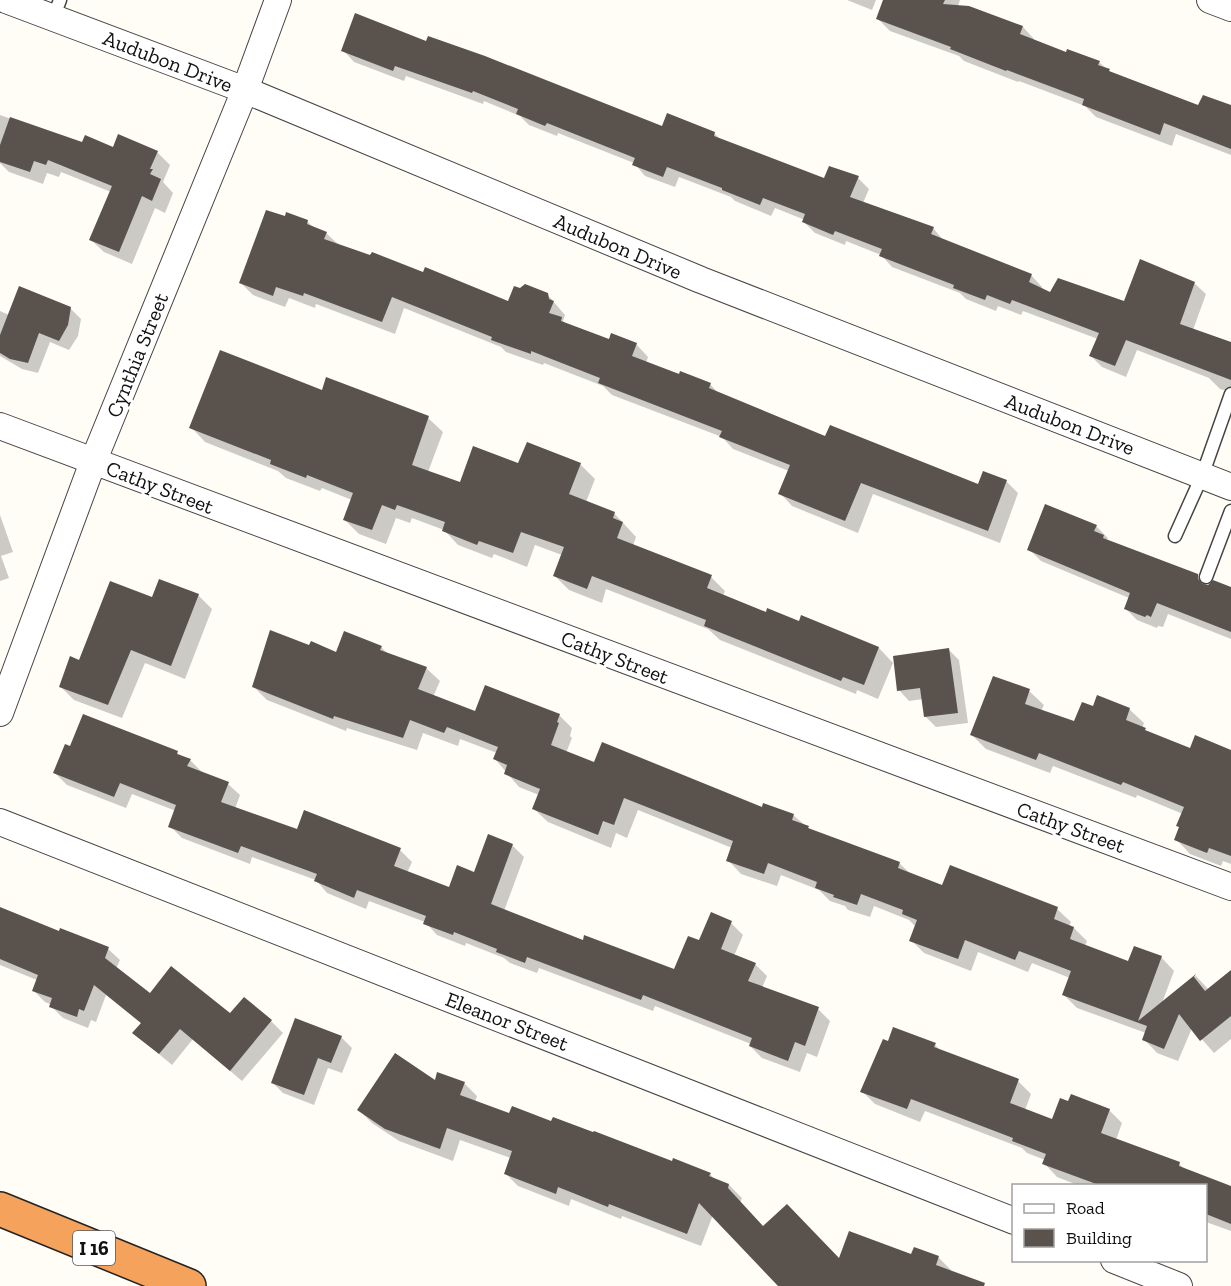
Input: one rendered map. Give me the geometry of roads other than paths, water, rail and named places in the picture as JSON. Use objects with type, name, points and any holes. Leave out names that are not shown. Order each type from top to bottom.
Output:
[{"type":"highway","name":"I 16","points":[[0,1209],[189,1286]]},
{"type":"street","name":"Audubon Drive","points":[[6,0],[57,9],[701,280],[1231,487]]},
{"type":"street","name":"Cynthia Street","points":[[0,713],[93,462],[245,90],[278,0]]},
{"type":"street","points":[[1210,0],[1231,8]]},
{"type":"street","name":"Cathy Street","points":[[0,426],[1231,887]]},
{"type":"street","name":"Eleanor Street","points":[[0,822],[1012,1220]]},
{"type":"street","points":[[1119,1262],[1179,1286]]},
{"type":"lane","points":[[1175,536],[1202,476],[1231,394]]},
{"type":"lane","points":[[1206,577],[1231,511]]}]
